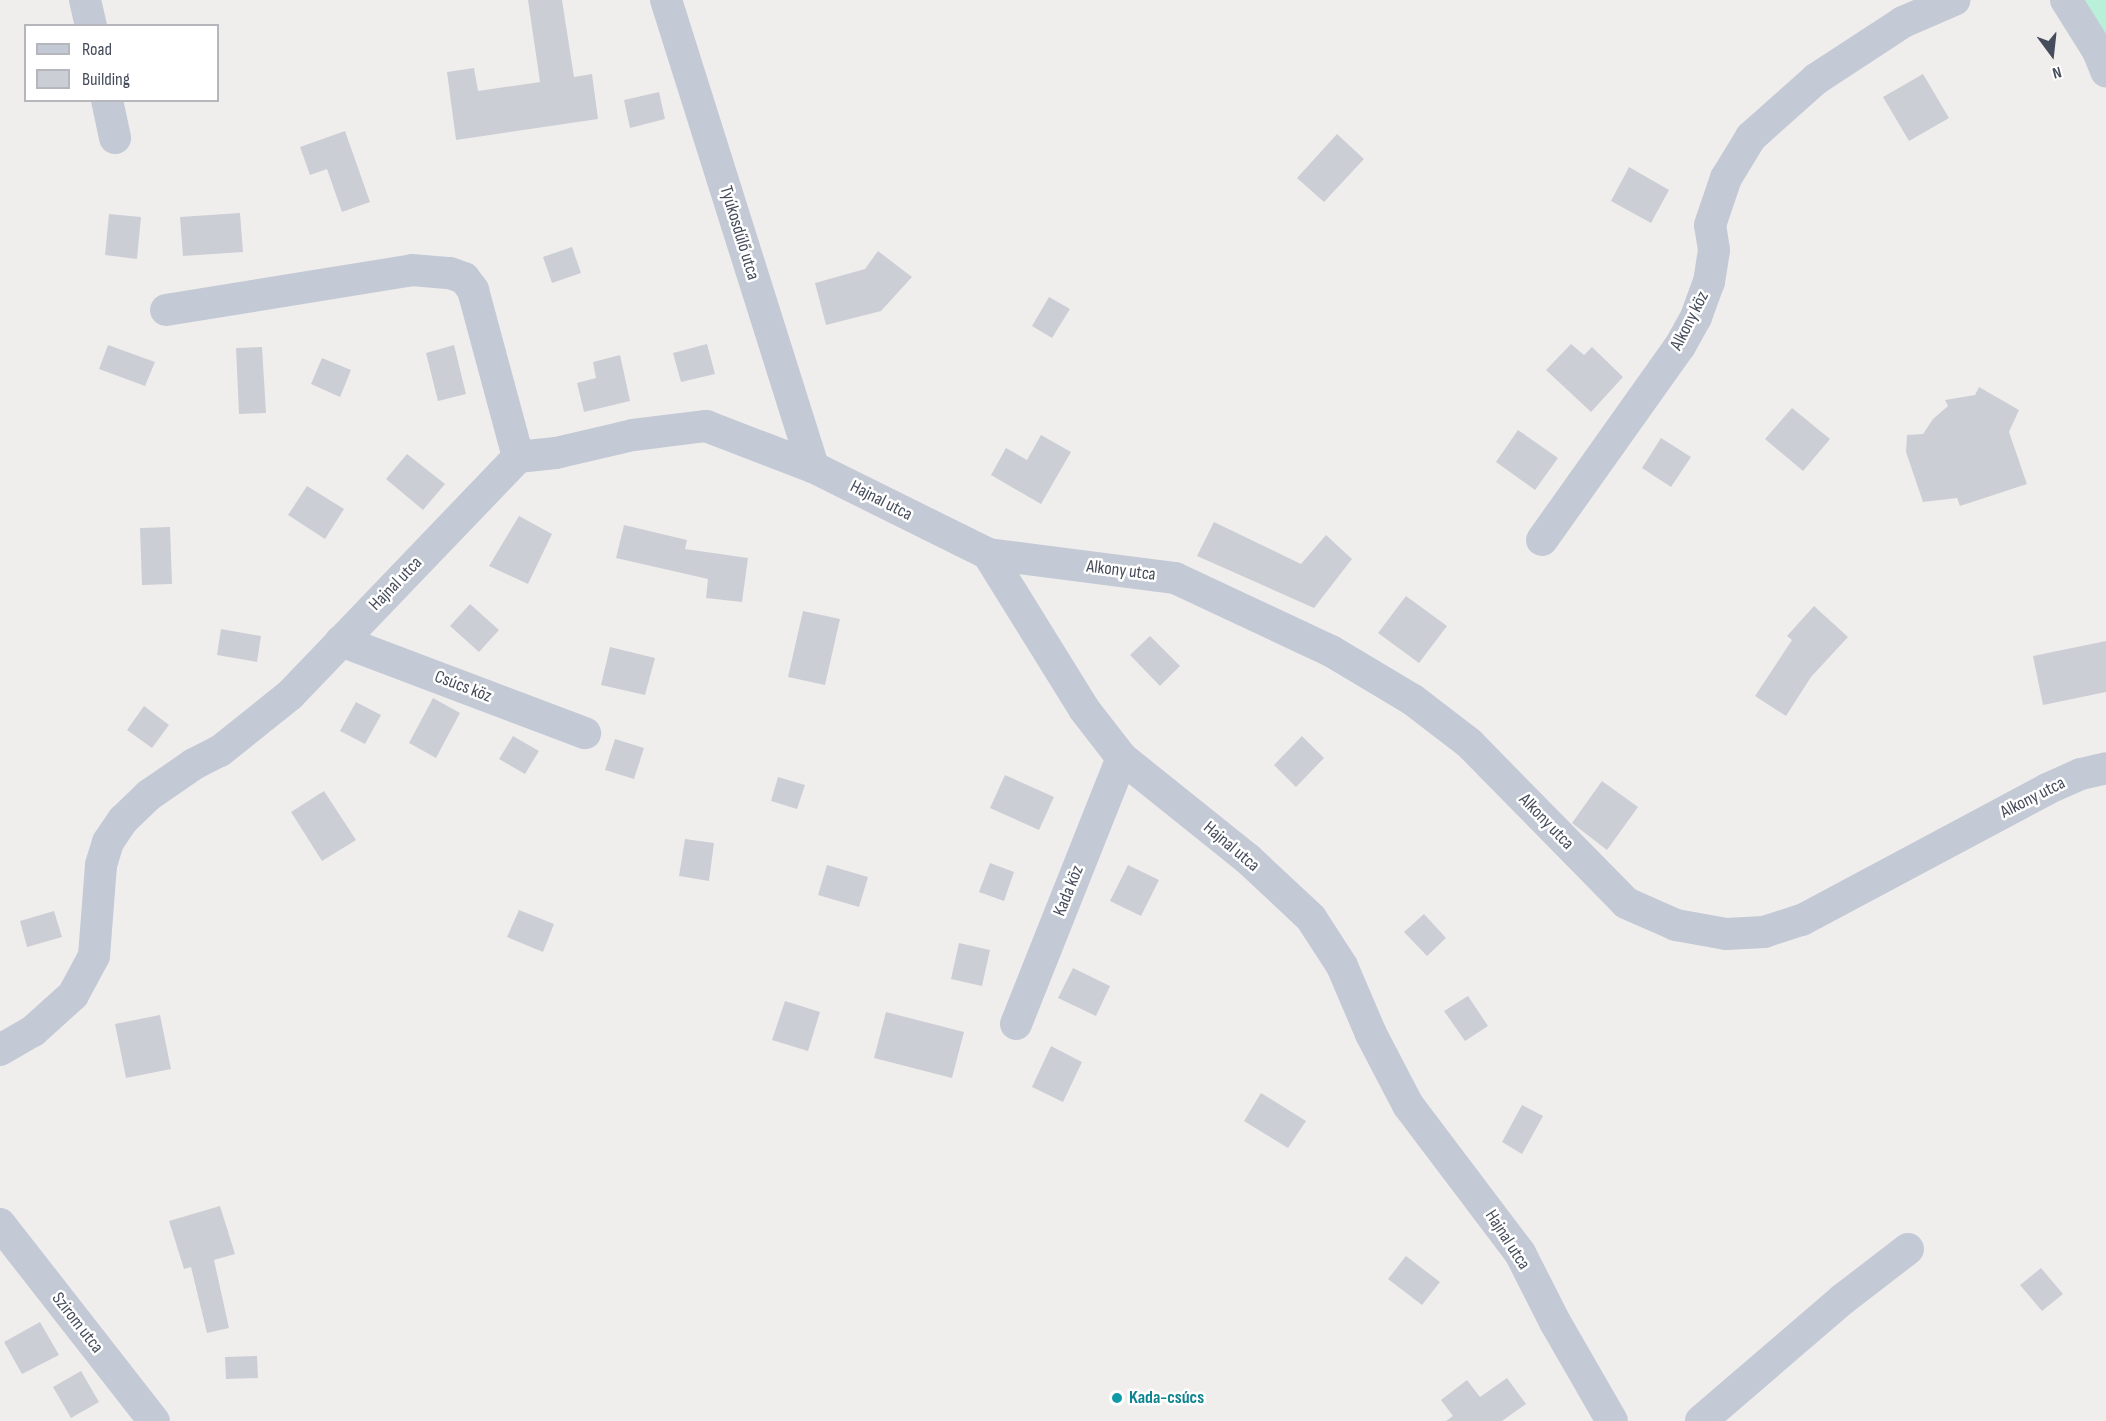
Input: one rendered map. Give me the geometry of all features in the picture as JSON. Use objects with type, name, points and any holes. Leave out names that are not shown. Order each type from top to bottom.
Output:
[{"type":"street","points":[[85,0],[91,24]]},
{"type":"street","name":"Tyúkosdűlő utca","points":[[666,0],[813,467]]},
{"type":"street","name":"Alkony köz","points":[[1542,540],[1680,346],[1696,316],[1709,282],[1714,250],[1710,225],[1726,178],[1750,138],[1816,79],[1903,22],[1954,0]]},
{"type":"street","points":[[2066,0],[2098,51],[2106,71]]},
{"type":"street","points":[[107,102],[115,138]]},
{"type":"street","points":[[165,310],[412,270],[450,273],[464,278],[473,290],[518,457]]},
{"type":"street","name":"Hajnal utca","points":[[0,1050],[33,1031],[73,995],[94,956],[101,865],[108,842],[123,820],[149,795],[250,729],[290,695],[518,457],[556,453],[633,435],[706,426],[813,467],[988,554],[1084,709],[1122,758],[1248,859],[1311,918],[1342,966],[1371,1034],[1408,1105],[1520,1253],[1555,1322],[1612,1421]]},
{"type":"street","name":"Alkony utca","points":[[988,554],[1175,578],[1331,651],[1413,700],[1469,743],[1626,903],[1686,927],[1726,934],[1764,932],[1803,920],[2047,789],[2081,774],[2106,768]]},
{"type":"street","name":"Csúcs köz","points":[[341,641],[585,733]]},
{"type":"street","name":"Kada köz","points":[[1016,1024],[1122,758]]},
{"type":"street","name":"Szirom utca","points":[[0,1224],[154,1421]]},
{"type":"street","points":[[1701,1421],[1843,1299],[1908,1249]]},
{"type":"green space","points":[[2066,0],[2106,0],[2106,71]]},
{"type":"building","points":[[528,0],[562,0],[574,77],[592,74],[598,119],[456,140],[447,72],[474,68],[478,91],[540,82]]},
{"type":"building","points":[[1923,74],[1949,118],[1909,141],[1883,97]]},
{"type":"building","points":[[659,92],[665,119],[630,128],[624,100]]},
{"type":"building","points":[[345,131],[370,202],[342,212],[327,169],[310,175],[300,147]]},
{"type":"building","points":[[1337,134],[1364,159],[1324,202],[1297,178]]},
{"type":"building","points":[[1629,167],[1669,190],[1651,223],[1611,201]]},
{"type":"building","points":[[240,213],[243,252],[183,256],[180,217]]},
{"type":"building","points":[[109,214],[141,217],[137,259],[105,255]]},
{"type":"building","points":[[572,247],[581,273],[552,283],[543,257]]},
{"type":"building","points":[[878,251],[912,277],[881,311],[826,325],[815,283],[865,269]]},
{"type":"building","points":[[1049,297],[1070,309],[1052,338],[1032,326]]},
{"type":"building","points":[[707,344],[715,374],[681,382],[673,353]]},
{"type":"building","points":[[1571,344],[1584,355],[1592,347],[1623,377],[1591,412],[1546,370]]},
{"type":"building","points":[[108,345],[155,362],[145,386],[99,369]]},
{"type":"building","points":[[454,345],[466,394],[438,401],[426,353]]},
{"type":"building","points":[[262,347],[266,413],[239,414],[236,348]]},
{"type":"building","points":[[620,355],[630,401],[584,412],[577,383],[596,378],[593,362]]},
{"type":"building","points":[[322,358],[351,370],[340,397],[311,384]]},
{"type":"building","points":[[1979,387],[2019,410],[2009,432],[2027,484],[1960,506],[1957,498],[1923,502],[1906,452],[1907,435],[1923,434],[1933,419],[1948,406],[1945,400],[1975,395]]},
{"type":"building","points":[[1792,408],[1830,439],[1803,471],[1765,439]]},
{"type":"building","points":[[1518,430],[1558,458],[1535,490],[1496,462]]},
{"type":"building","points":[[1041,435],[1071,452],[1041,504],[991,475],[1006,448],[1027,460]]},
{"type":"building","points":[[1661,438],[1691,457],[1671,487],[1642,468]]},
{"type":"building","points":[[407,454],[445,484],[423,510],[386,479]]},
{"type":"building","points":[[307,486],[344,509],[325,539],[288,515]]},
{"type":"building","points":[[519,516],[552,534],[528,584],[489,566]]},
{"type":"building","points":[[1214,522],[1301,564],[1326,535],[1352,559],[1314,608],[1197,556]]},
{"type":"building","points":[[624,525],[687,540],[685,549],[748,558],[742,602],[706,598],[708,579],[616,558]]},
{"type":"building","points":[[170,527],[172,584],[142,585],[140,528]]},
{"type":"building","points":[[1406,596],[1447,626],[1419,663],[1378,633]]},
{"type":"building","points":[[470,604],[499,630],[479,652],[450,626]]},
{"type":"building","points":[[1814,606],[1848,637],[1811,677],[1786,716],[1755,696],[1792,640],[1787,636]]},
{"type":"building","points":[[803,611],[840,619],[825,685],[788,677]]},
{"type":"building","points":[[221,629],[261,636],[257,662],[217,655]]},
{"type":"building","points":[[1150,636],[1180,666],[1160,686],[1130,655]]},
{"type":"building","points":[[2106,641],[2106,692],[2043,705],[2033,656]]},
{"type":"building","points":[[610,647],[655,658],[645,695],[601,685]]},
{"type":"building","points":[[433,698],[460,713],[436,758],[409,743]]},
{"type":"building","points":[[356,702],[381,715],[365,744],[340,731]]},
{"type":"building","points":[[144,706],[169,725],[152,748],[127,730]]},
{"type":"building","points":[[513,736],[539,751],[525,774],[499,759]]},
{"type":"building","points":[[1302,736],[1324,758],[1296,787],[1274,765]]},
{"type":"building","points":[[615,739],[644,748],[634,779],[605,770]]},
{"type":"building","points":[[1005,775],[1054,797],[1039,830],[990,808]]},
{"type":"building","points":[[778,777],[805,785],[797,809],[771,801]]},
{"type":"building","points":[[1602,781],[1638,807],[1607,850],[1572,823]]},
{"type":"building","points":[[324,791],[356,840],[322,861],[291,812]]},
{"type":"building","points":[[685,839],[714,843],[709,881],[679,876]]},
{"type":"building","points":[[990,863],[1014,872],[1004,901],[979,892]]},
{"type":"building","points":[[827,865],[868,877],[859,907],[818,895]]},
{"type":"building","points":[[1128,865],[1159,880],[1141,916],[1110,901]]},
{"type":"building","points":[[519,910],[554,924],[543,952],[507,937]]},
{"type":"building","points":[[54,911],[62,937],[27,947],[20,921]]},
{"type":"building","points":[[1424,914],[1446,938],[1427,956],[1404,932]]},
{"type":"building","points":[[959,943],[990,950],[982,986],[951,979]]},
{"type":"building","points":[[1073,968],[1110,986],[1096,1016],[1058,998]]},
{"type":"building","points":[[1468,996],[1488,1026],[1465,1041],[1444,1011]]},
{"type":"building","points":[[785,1001],[820,1012],[808,1051],[772,1040]]},
{"type":"building","points":[[886,1012],[964,1032],[952,1078],[874,1058]]},
{"type":"building","points":[[160,1015],[171,1069],[126,1078],[115,1024]]},
{"type":"building","points":[[1051,1046],[1082,1062],[1063,1102],[1032,1087]]},
{"type":"building","points":[[1261,1093],[1306,1121],[1288,1148],[1244,1121]]},
{"type":"building","points":[[1522,1105],[1543,1116],[1522,1154],[1502,1142]]},
{"type":"building","points":[[220,1206],[235,1254],[214,1260],[229,1328],[207,1333],[191,1267],[184,1269],[169,1221]]},
{"type":"building","points":[[1406,1256],[1440,1282],[1422,1305],[1388,1279]]},
{"type":"building","points":[[2041,1268],[2063,1294],[2042,1311],[2020,1285]]},
{"type":"building","points":[[40,1322],[59,1355],[22,1374],[4,1342]]},
{"type":"building","points":[[257,1356],[258,1378],[226,1379],[225,1357]]},
{"type":"building","points":[[81,1371],[99,1402],[71,1418],[53,1387]]},
{"type":"building","points":[[1507,1378],[1526,1404],[1502,1421],[1446,1421],[1453,1416],[1441,1400],[1467,1380],[1480,1397]]},
{"type":"place","name":"Kada-csúcs","points":[[1117,1398]]}]
